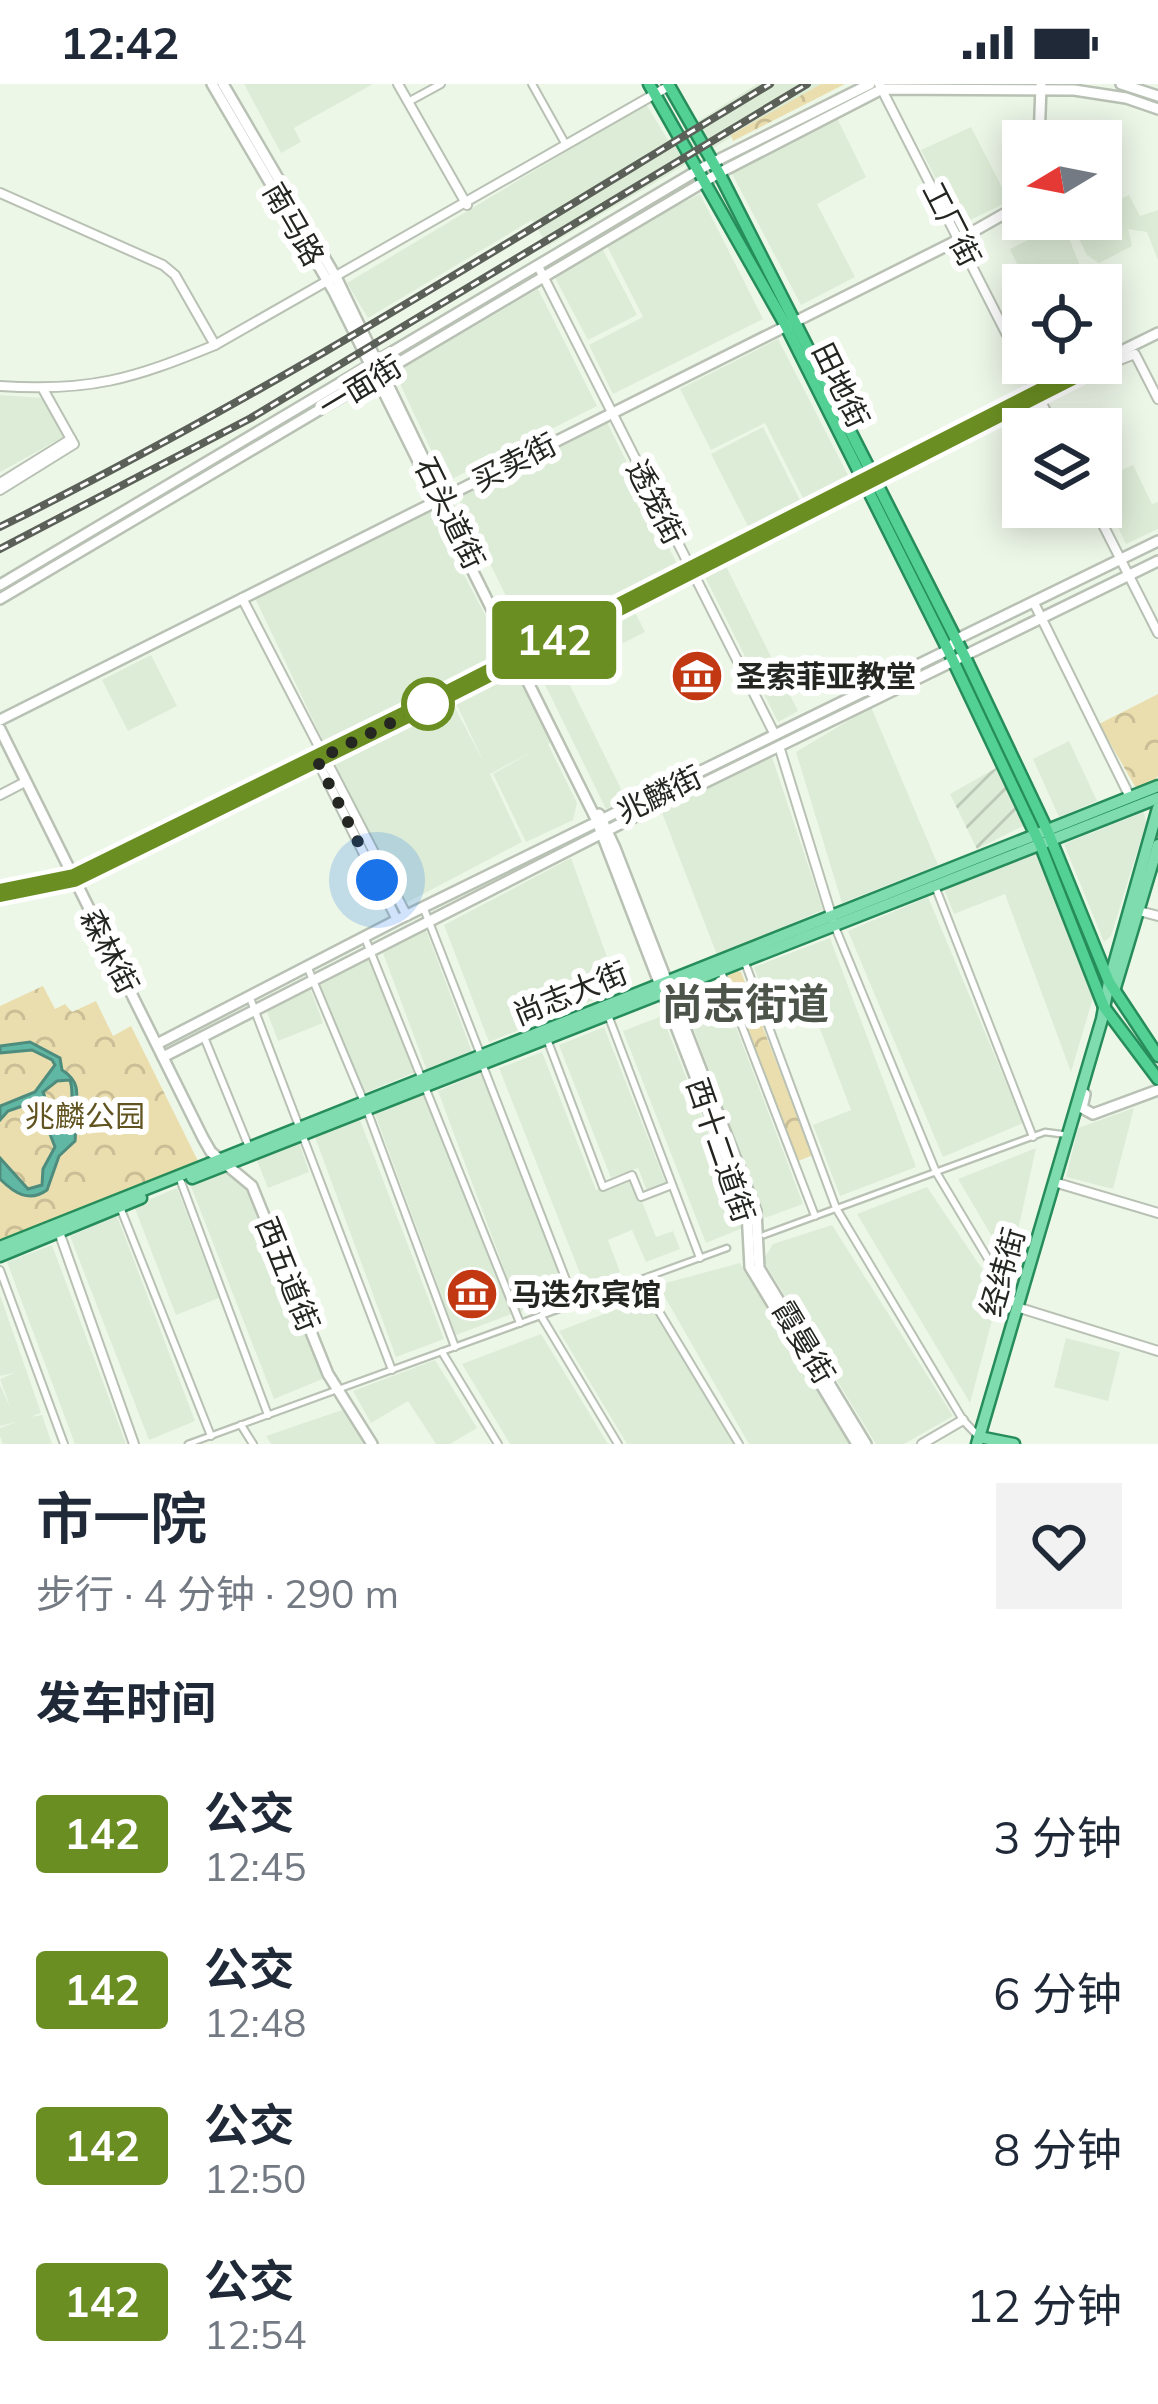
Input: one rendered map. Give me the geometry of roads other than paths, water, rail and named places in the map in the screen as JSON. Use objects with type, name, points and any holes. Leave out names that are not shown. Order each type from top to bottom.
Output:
[{"type":"highway","name":"田地街","points":[[668,85],[716,167],[1043,837]]},
{"type":"highway","name":"田地街","points":[[652,89],[791,323]]},
{"type":"highway","name":"田地街","points":[[868,481],[957,639],[955,655]]},
{"type":"highway","points":[[1043,837],[1111,987],[1158,1056]]},
{"type":"highway","points":[[1043,837],[1103,1013],[1158,1079]]},
{"type":"main road","name":"南马路","points":[[212,84],[333,281]]},
{"type":"main road","name":"南马路","points":[[224,84],[333,281],[376,370]]},
{"type":"main road","points":[[716,167],[870,84]]},
{"type":"main road","points":[[1121,84],[1158,96]]},
{"type":"main road","points":[[716,167],[882,86],[1041,86],[1109,94],[1158,109]]},
{"type":"main road","points":[[1040,120],[1041,86]]},
{"type":"main road","name":"一面街","points":[[0,599],[716,167]]},
{"type":"main road","name":"买卖街","points":[[0,725],[1002,215]]},
{"type":"main road","points":[[1122,351],[1158,333]]},
{"type":"main road","name":"一面街","points":[[0,585],[376,370]]},
{"type":"main road","name":"石头道街","points":[[376,370],[602,827],[665,986]]},
{"type":"main road","points":[[0,893],[74,878],[1059,384]]},
{"type":"main road","points":[[957,639],[1158,541]]},
{"type":"main road","name":"兆麟街","points":[[157,1044],[402,918],[1158,561]]},
{"type":"main road","name":"森林街","points":[[0,725],[211,1152],[225,1162]]},
{"type":"main road","name":"尚志大街","points":[[482,1060],[608,1015],[665,986],[744,960],[833,920],[934,886],[1158,785]]},
{"type":"main road","name":"尚志大街","points":[[0,1251],[1043,837],[1158,798]]},
{"type":"main road","points":[[1111,987],[1158,808]]},
{"type":"main road","name":"兆麟街","points":[[163,1057],[429,922],[602,827]]},
{"type":"main road","points":[[1111,987],[1158,845]]},
{"type":"main road","name":"西十二道街","points":[[665,986],[756,1210],[758,1237]]},
{"type":"main road","name":"经纬街","points":[[980,1442],[1111,987]]},
{"type":"main road","points":[[1103,1013],[1105,1027],[1082,1108],[1093,1114],[1158,1090]]},
{"type":"main road","name":"尚志大街","points":[[0,1251],[181,1182],[249,1148],[303,1131]]},
{"type":"main road","name":"西五道街","points":[[225,1162],[252,1186],[328,1374],[372,1444]]},
{"type":"main road","name":"霞曼街","points":[[758,1237],[758,1268],[862,1444]]},
{"type":"main road","points":[[980,1442],[1014,1444]]},
{"type":"street","points":[[398,84],[467,205]]},
{"type":"street","points":[[408,102],[441,84]]},
{"type":"street","points":[[532,84],[566,145]]},
{"type":"street","points":[[0,386],[86,387],[150,372],[215,345],[467,205],[652,89],[668,85]]},
{"type":"street","name":"工厂街","points":[[882,86],[1044,408]]},
{"type":"street","points":[[0,193],[163,265],[176,275],[215,345]]},
{"type":"street","name":"透笼街","points":[[541,272],[777,741],[833,920]]},
{"type":"street","points":[[1122,359],[1135,354],[1158,399]]},
{"type":"street","points":[[0,487],[71,439],[43,388]]},
{"type":"street","points":[[1104,528],[1158,633]]},
{"type":"street","points":[[242,598],[402,918]]},
{"type":"street","points":[[1034,603],[1130,797]]},
{"type":"street","points":[[0,795],[25,782]]},
{"type":"street","points":[[934,886],[1033,1137]]},
{"type":"street","points":[[423,908],[575,1303]]},
{"type":"street","points":[[1138,911],[1158,916]]},
{"type":"street","points":[[833,920],[936,1172],[1017,1307],[1158,1351]]},
{"type":"street","points":[[365,938],[520,1324]]},
{"type":"street","points":[[744,960],[836,1208],[962,1420],[980,1442]]},
{"type":"street","points":[[307,966],[455,1347]]},
{"type":"street","points":[[720,969],[815,1216]]},
{"type":"street","points":[[250,996],[392,1370]]},
{"type":"street","points":[[608,1015],[700,1258]]},
{"type":"street","points":[[204,1036],[249,1148]]},
{"type":"street","points":[[547,1039],[604,1186],[632,1175],[641,1197],[672,1185]]},
{"type":"street","points":[[758,1237],[1046,1132],[1068,1135]]},
{"type":"street","points":[[1054,1181],[1158,1213]]},
{"type":"street","points":[[181,1182],[268,1415]]},
{"type":"street","points":[[120,1207],[211,1436]]},
{"type":"street","points":[[59,1232],[134,1444]]},
{"type":"street","points":[[188,1444],[727,1248]]},
{"type":"street","points":[[0,1270],[64,1444]]},
{"type":"street","points":[[640,1280],[739,1444]]},
{"type":"street","points":[[541,1316],[618,1444]]},
{"type":"street","points":[[442,1352],[498,1444]]},
{"type":"street","points":[[922,1444],[962,1420]]},
{"type":"street","points":[[241,1425],[253,1444]]},
{"type":"water","points":[[30,1042],[60,1058],[62,1070],[76,1086],[75,1141],[59,1156],[47,1190],[34,1196],[16,1192],[0,1179],[0,1158],[28,1189],[42,1185],[43,1169],[55,1147],[37,1101],[8,1111],[0,1120],[0,1106],[35,1092],[55,1065],[32,1050],[0,1053],[0,1046]],"holes":[[[70,1080],[67,1130],[57,1131],[43,1092],[57,1081]]]},
{"type":"railway","points":[[0,527],[294,370],[770,84]]},
{"type":"railway","points":[[0,549],[251,418],[807,84]]},
{"type":"place","name":"圣索菲亚教堂","points":[[697,676]]},
{"type":"place","name":"马迭尔宾馆","points":[[472,1294]]},
{"type":"district","name":"尚志街道","points":[[745,1003]]},
{"type":"park label","name":"兆麟公园","points":[[85,1116]]}]
